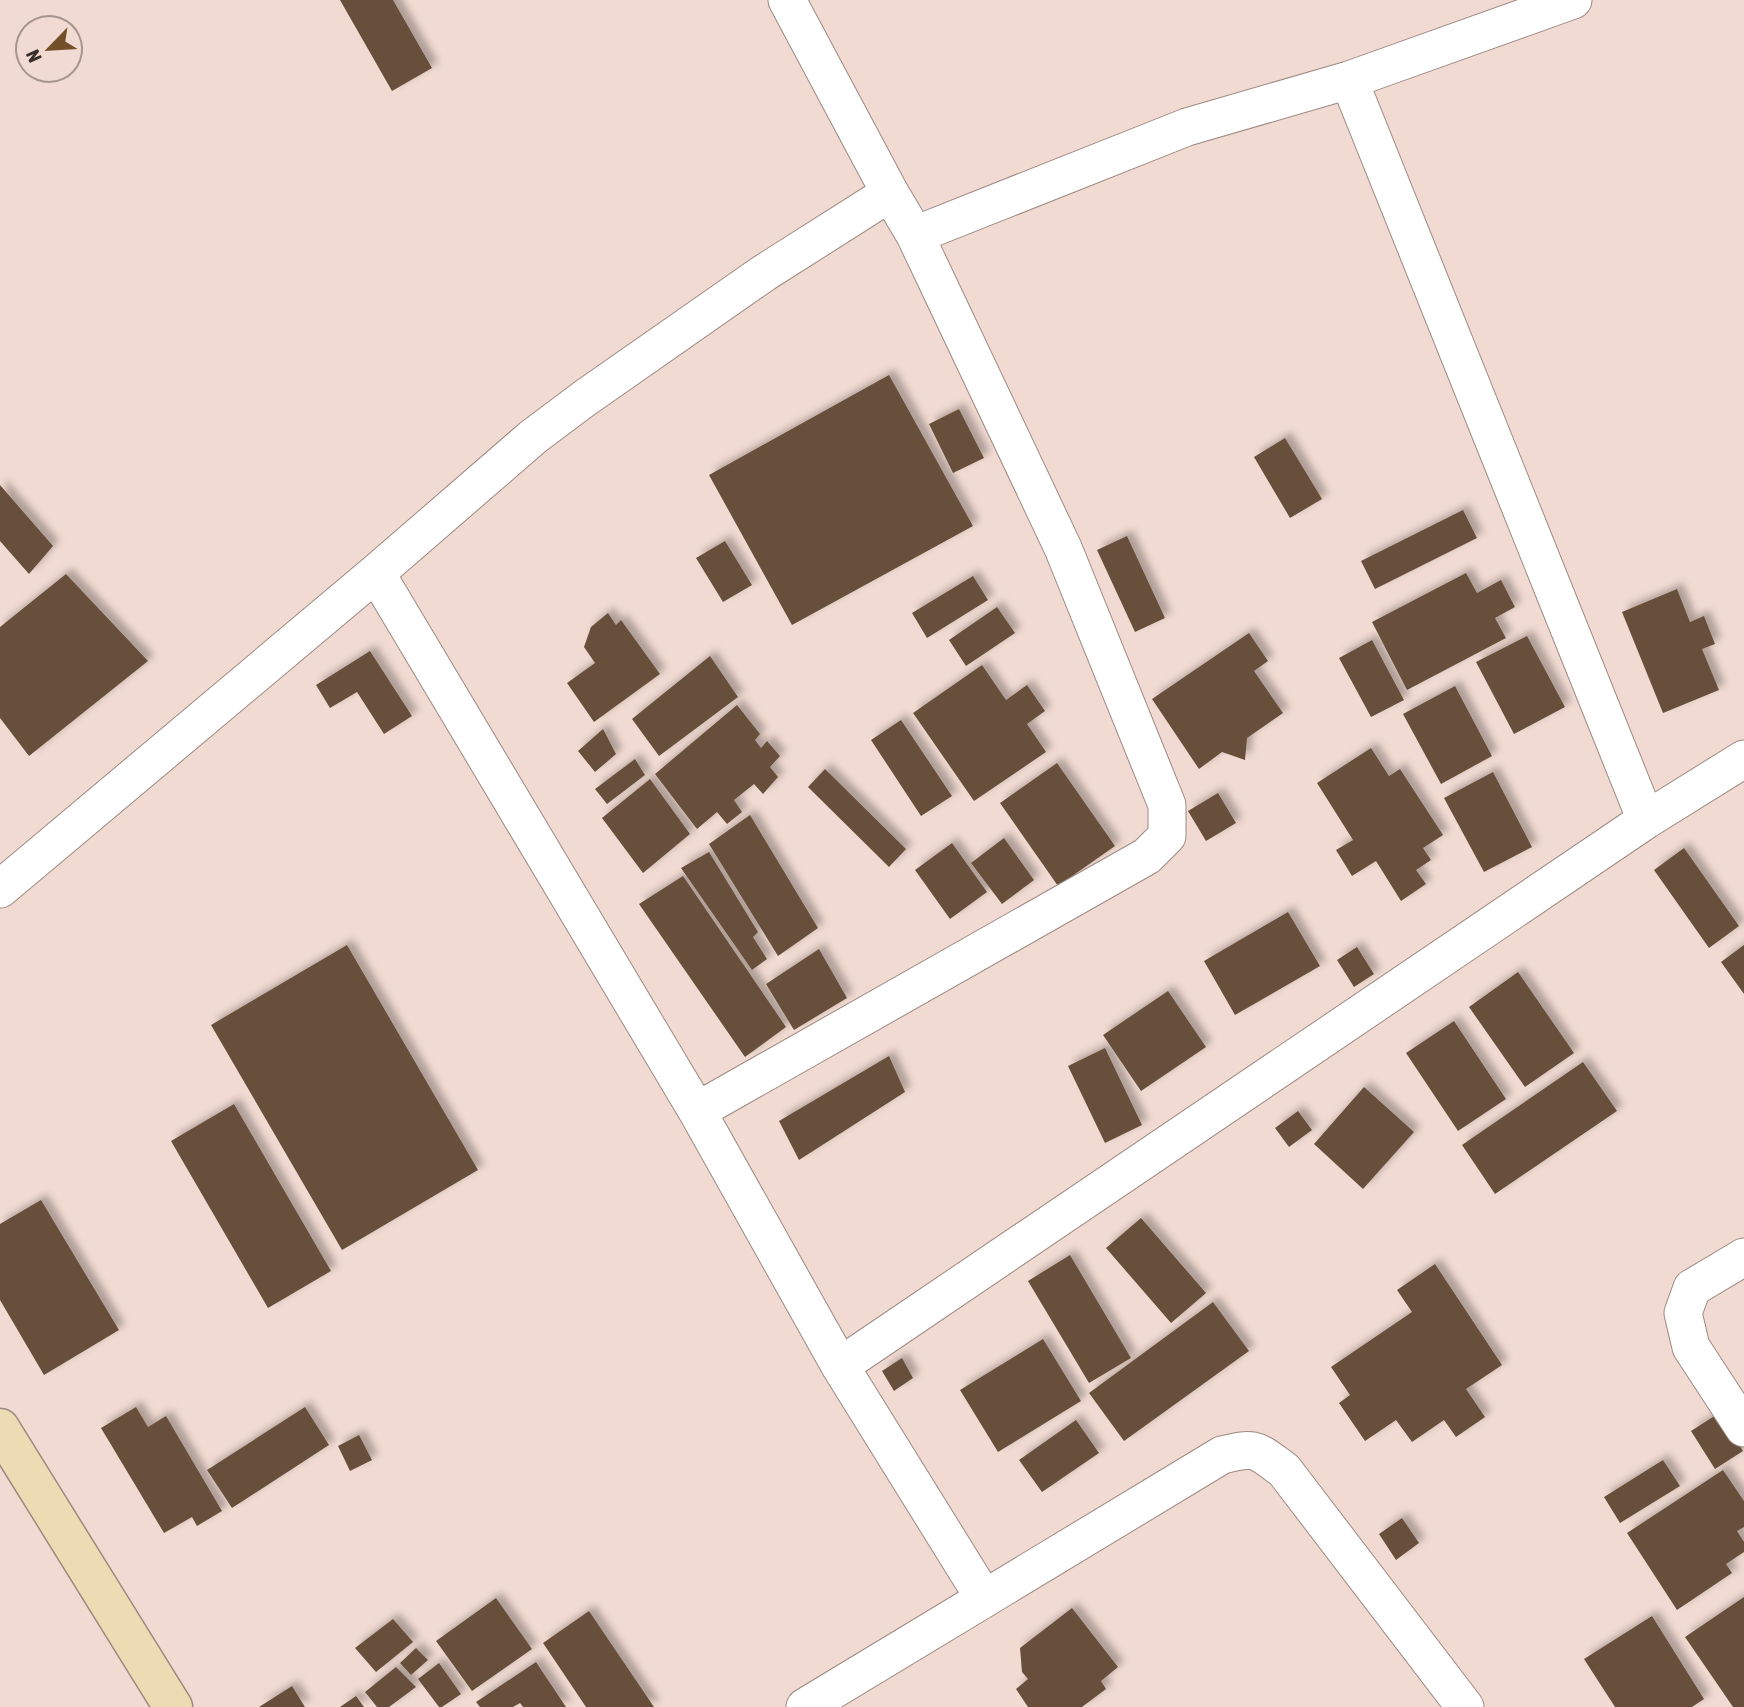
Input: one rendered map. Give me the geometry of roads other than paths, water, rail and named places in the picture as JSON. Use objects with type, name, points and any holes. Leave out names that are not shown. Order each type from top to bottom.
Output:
[{"type":"street","points":[[697,1111],[1147,856],[1167,836],[1167,805],[1063,548],[915,235],[787,0]]},
{"type":"street","points":[[915,235],[1187,127],[1349,80],[1573,0]]},
{"type":"street","points":[[1349,80],[1646,820]]},
{"type":"street","points":[[0,889],[376,573],[533,437],[764,273],[890,193]]},
{"type":"street","points":[[376,573],[697,1111],[840,1366],[984,1598]]},
{"type":"street","points":[[840,1366],[1646,820],[1744,759]]},
{"type":"street","points":[[1744,1257],[1692,1288],[1683,1313],[1691,1346],[1744,1428]]},
{"type":"street","points":[[0,1428],[173,1707]]},
{"type":"street","points":[[805,1707],[1222,1455],[1239,1450],[1256,1450],[1284,1470],[1465,1707]]}]
